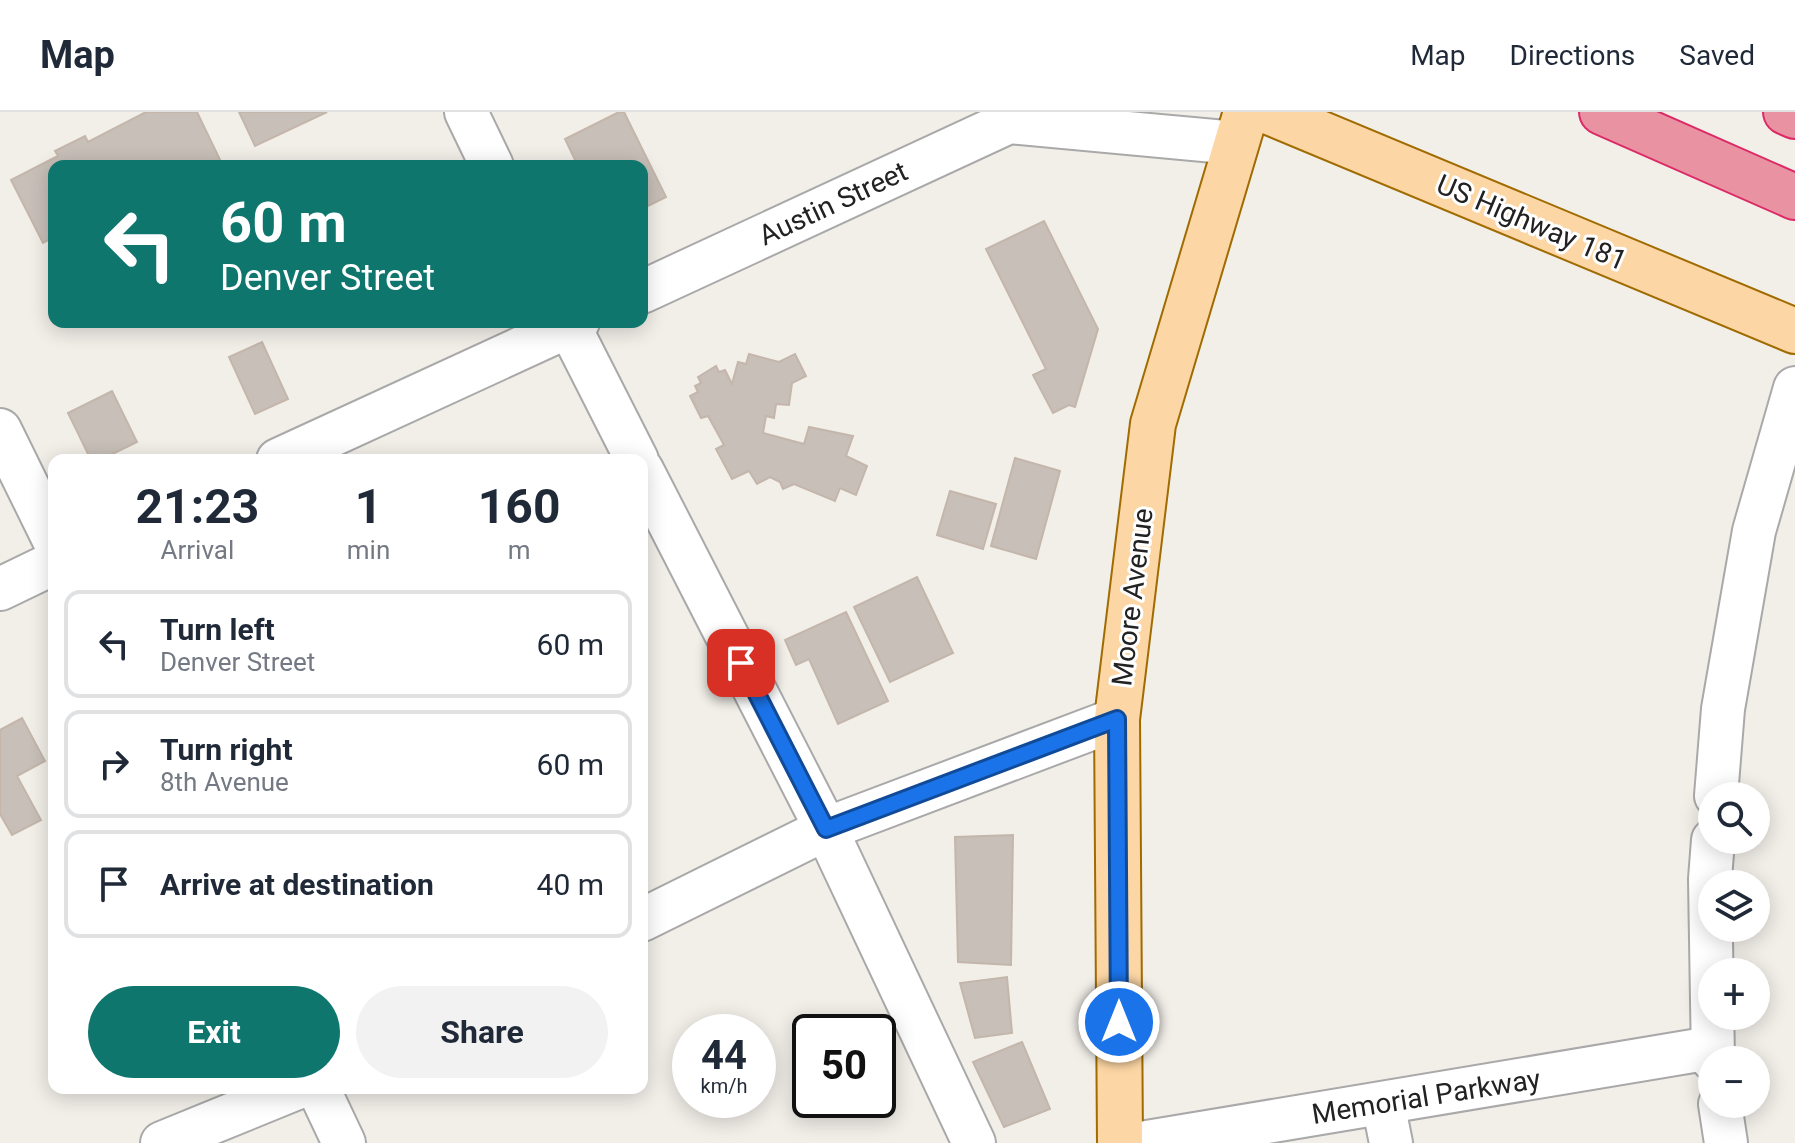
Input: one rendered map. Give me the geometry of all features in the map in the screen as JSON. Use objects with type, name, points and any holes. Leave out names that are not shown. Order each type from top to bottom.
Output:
[{"type":"highway","points":[[1602,112],[1795,197]]},
{"type":"highway","points":[[1786,112],[1795,116]]},
{"type":"main road","name":"US Highway 181","points":[[1269,112],[1346,130],[1795,331]]},
{"type":"main road","name":"Moore Avenue","points":[[1120,1143],[1117,719],[1153,424],[1241,128]]},
{"type":"street","points":[[466,112],[489,160]]},
{"type":"street","points":[[1017,117],[1241,128]]},
{"type":"street","name":"Austin Street","points":[[648,289],[1017,117]]},
{"type":"street","points":[[291,454],[560,328]]},
{"type":"street","points":[[573,328],[634,454]]},
{"type":"street","points":[[1717,782],[1723,709],[1754,531],[1795,388]]},
{"type":"street","points":[[0,430],[48,528]]},
{"type":"street","points":[[648,482],[826,829],[974,1143]]},
{"type":"street","points":[[0,589],[48,566]]},
{"type":"street","points":[[648,917],[826,829],[1117,719]]},
{"type":"street","points":[[1712,1046],[1713,854]]},
{"type":"street","name":"Memorial Parkway","points":[[1141,1143],[1698,1056]]},
{"type":"street","points":[[162,1143],[282,1094]]},
{"type":"street","points":[[321,1094],[344,1143]]},
{"type":"street","points":[[1383,1103],[1391,1143]]},
{"type":"street","points":[[1722,1118],[1726,1143]]},
{"type":"building","points":[[146,112],[197,112],[220,160],[50,160],[58,156],[55,151],[85,136],[88,142]]},
{"type":"building","points":[[239,112],[327,112],[255,146]]},
{"type":"building","points":[[624,112],[648,160],[575,160],[565,139]]},
{"type":"building","points":[[48,161],[48,240],[43,243],[11,180]]},
{"type":"building","points":[[648,161],[666,197],[648,206]]},
{"type":"building","points":[[1044,221],[1098,329],[1075,407],[1069,405],[1053,413],[1033,375],[1046,369],[986,249]]},
{"type":"building","points":[[262,342],[288,399],[255,414],[229,357]]},
{"type":"building","points":[[749,354],[779,362],[795,354],[806,376],[792,383],[789,405],[776,404],[774,418],[766,416],[763,433],[804,444],[809,427],[853,436],[846,456],[867,466],[856,495],[840,488],[835,501],[794,484],[783,489],[780,482],[770,477],[757,484],[749,471],[732,479],[716,449],[724,445],[708,416],[701,418],[690,396],[698,392],[695,386],[701,383],[698,377],[716,366],[719,372],[725,370],[732,384],[738,362],[746,364]]},
{"type":"building","points":[[112,391],[137,442],[112,454],[88,454],[68,413]]},
{"type":"building","points":[[1015,458],[1060,471],[1036,559],[991,546]]},
{"type":"building","points":[[950,491],[996,504],[983,549],[937,535]]},
{"type":"building","points":[[917,577],[953,653],[890,682],[854,607]]},
{"type":"building","points":[[846,612],[888,701],[838,724],[809,659],[796,665],[785,640]]},
{"type":"building","points":[[22,718],[45,761],[17,776],[41,820],[12,835],[0,814],[0,730]]},
{"type":"building","points":[[1013,835],[1011,965],[958,962],[955,837]]},
{"type":"building","points":[[1007,977],[1012,1033],[975,1038],[960,983]]},
{"type":"building","points":[[1022,1042],[1050,1109],[1004,1127],[973,1062]]},
{"type":"route","points":[[741,663],[826,829],[1117,719],[1119,1022]]}]
